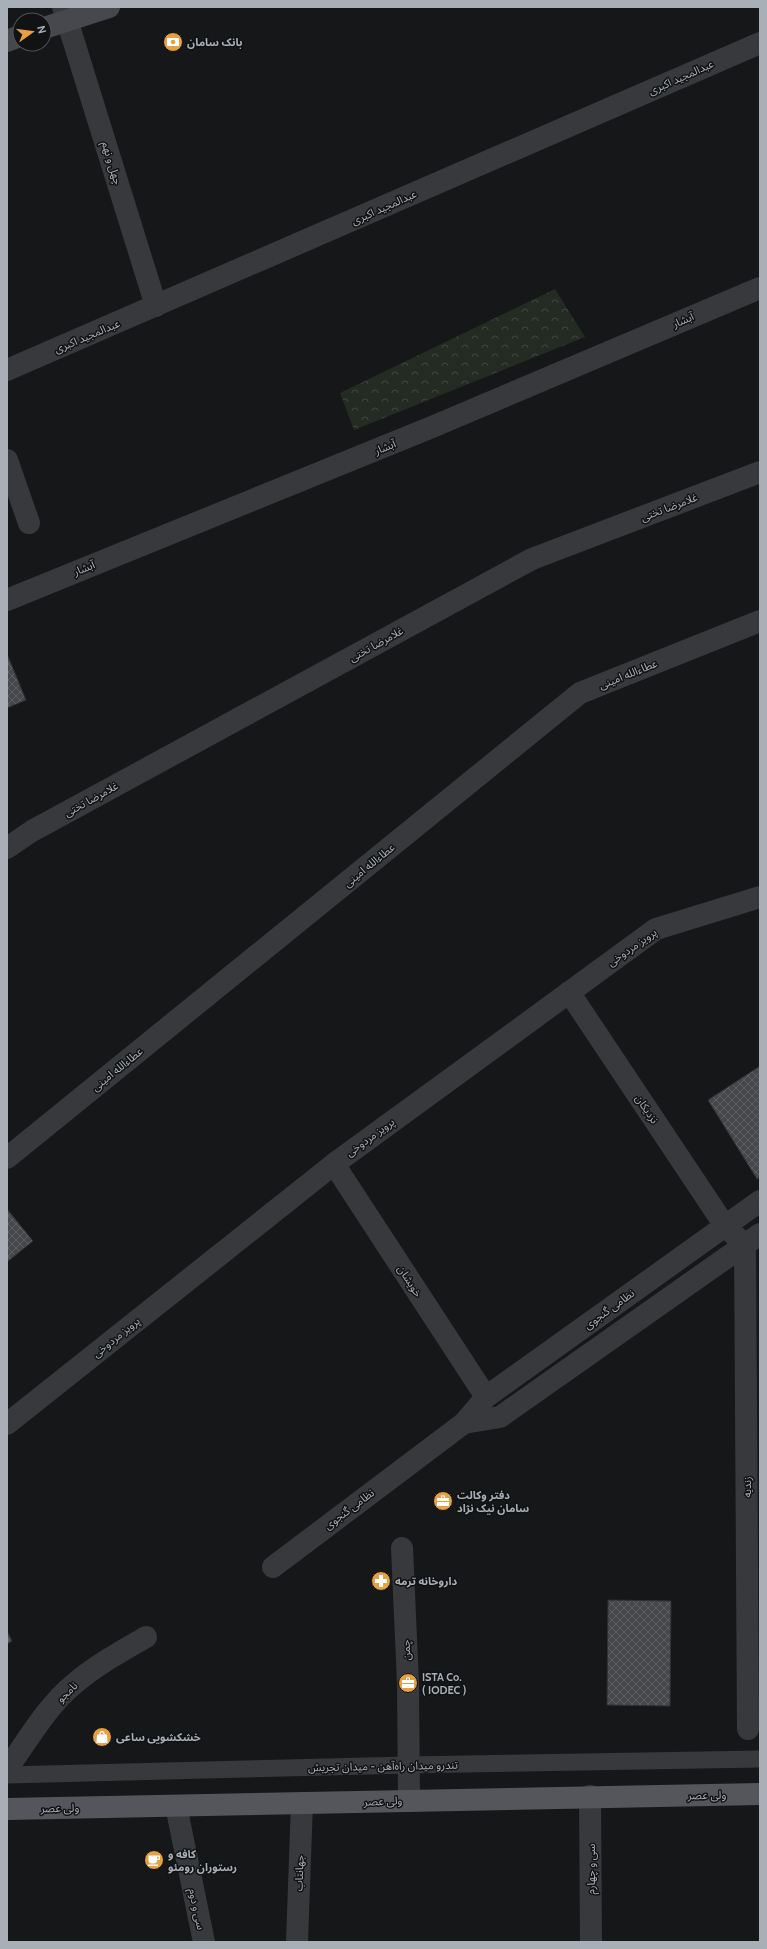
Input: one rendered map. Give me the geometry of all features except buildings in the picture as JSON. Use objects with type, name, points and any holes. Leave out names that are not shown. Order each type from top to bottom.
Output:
[{"type":"main road","points":[[52,23],[66,14],[108,7]]},
{"type":"main road","name":"ولی عصر","points":[[7,1809],[302,1804],[590,1796],[760,1794]]},
{"type":"street","name":"چهل و نهم","points":[[66,14],[156,306]]},
{"type":"street","name":"عبدالمجید اکبری","points":[[7,370],[760,43]]},
{"type":"street","name":"آبشار","points":[[7,600],[432,427],[760,288]]},
{"type":"street","points":[[7,460],[29,522]]},
{"type":"street","name":"غلامرضا تختی","points":[[7,848],[32,831],[532,559],[760,472]]},
{"type":"street","name":"عطاءالله امینی","points":[[7,1158],[580,693],[760,621]]},
{"type":"street","name":"پرویز مردوخی","points":[[7,1424],[334,1164],[656,929],[760,897]]},
{"type":"street","name":"نزدیکان","points":[[569,992],[725,1226],[753,1239]]},
{"type":"street","name":"خویشان","points":[[334,1164],[486,1397]]},
{"type":"street","name":"نظامی گنجوی","points":[[273,1566],[464,1423],[486,1397],[760,1201]]},
{"type":"street","name":"نظامی گنجوی","points":[[464,1423],[500,1417],[753,1239]]},
{"type":"street","name":"زندیه","points":[[748,1728],[753,1239]]},
{"type":"street","name":"چمن","points":[[402,1548],[408,1683],[409,1800]]},
{"type":"street","name":"نامجو","points":[[7,1769],[52,1706],[73,1684],[104,1662],[146,1637]]},
{"type":"street","name":"سی و چهارم","points":[[590,1796],[591,1942]]},
{"type":"street","name":"جهانتاب","points":[[297,1942],[302,1804]]},
{"type":"street","name":"سی و دوم","points":[[176,1806],[204,1942]]},
{"type":"lane","name":"تندرو میدان راه‌آهن - میدان تجریش","points":[[7,1775],[408,1765],[760,1760]]},
{"type":"green space","points":[[555,289],[585,337],[354,430],[340,393]]},
{"type":"place","name":"بانک سامان","points":[[173,42]]},
{"type":"place","name":"دفتر وکالت سامان نیک نژاد","points":[[443,1501]]},
{"type":"place","name":"داروخانه ترمه","points":[[381,1581]]},
{"type":"place","name":"ISTA Co. ( IODEC )","points":[[408,1683]]},
{"type":"place","name":"خشکشویی ساعی","points":[[102,1737]]},
{"type":"place","name":"کافه و رستوران رومئو","points":[[154,1860]]}]
